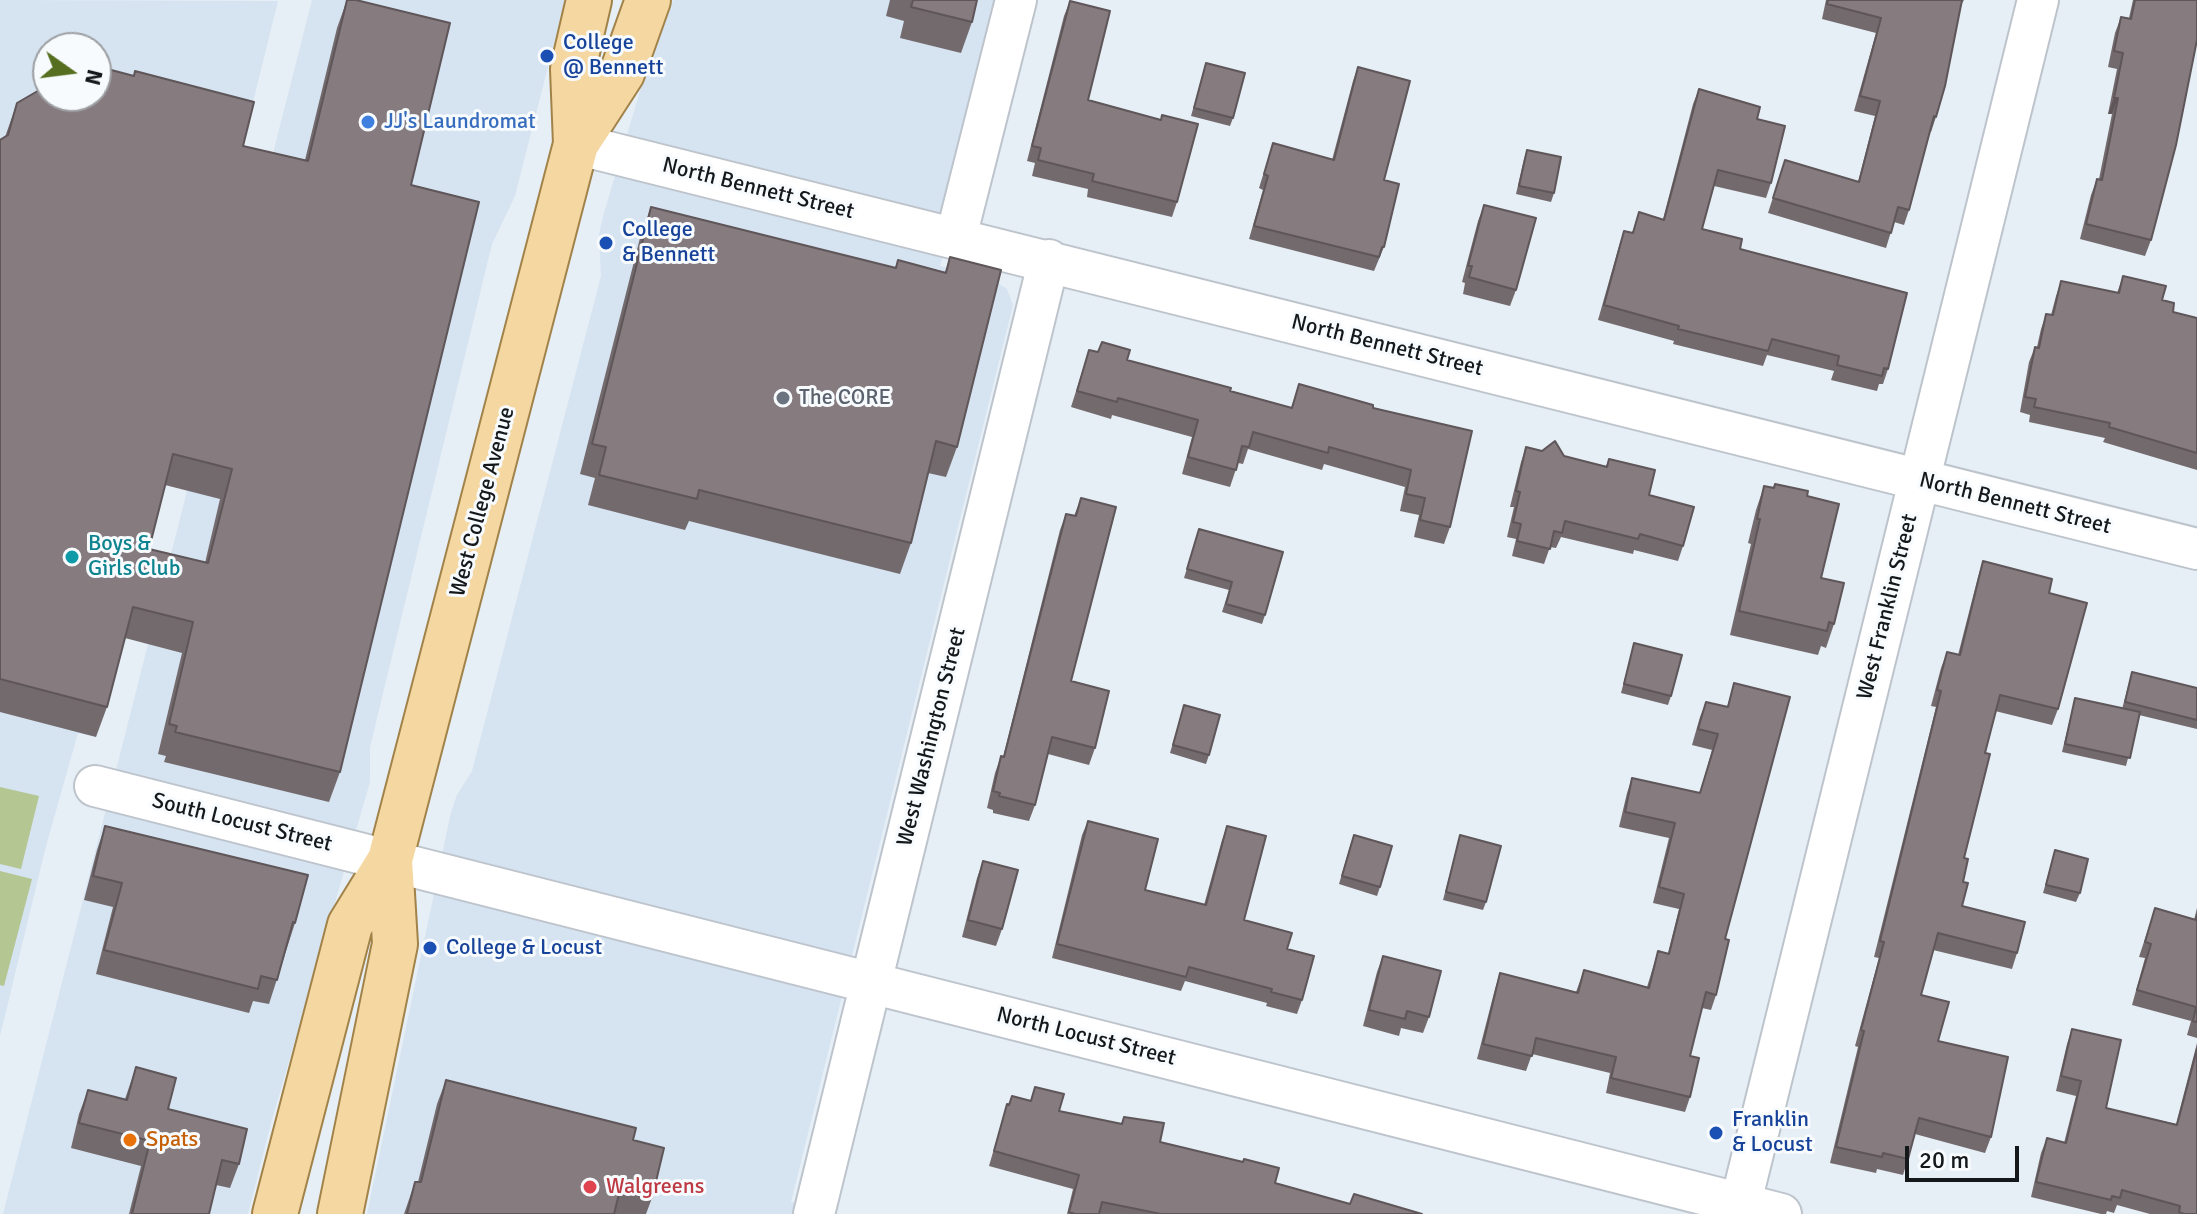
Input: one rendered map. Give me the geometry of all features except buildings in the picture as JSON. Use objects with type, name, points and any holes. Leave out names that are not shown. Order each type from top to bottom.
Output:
[{"type":"main road","name":"West College Avenue","points":[[275,1214],[350,925],[390,860],[576,144],[573,69],[589,0]]},
{"type":"main road","name":"West College Avenue","points":[[576,144],[622,73],[648,0]]},
{"type":"main road","name":"West College Avenue","points":[[340,1214],[395,944],[390,860]]},
{"type":"street","points":[[956,237],[1016,0]]},
{"type":"street","name":"West Franklin Street","points":[[1740,1209],[2038,0]]},
{"type":"street","name":"North Bennett Street","points":[[576,144],[2197,549]]},
{"type":"street","name":"West Washington Street","points":[[814,1214],[1049,260]]},
{"type":"street","name":"South Locust Street","points":[[95,786],[390,860]]},
{"type":"street","name":"North Locust Street","points":[[390,860],[1740,1209],[1781,1214]]},
{"type":"shaded area","name":"Boys & Girls Club","points":[[0,0],[278,1],[96,737],[78,733],[46,846],[0,1036]]},
{"type":"shaded area","points":[[312,0],[565,0],[515,196],[492,244],[370,747],[370,782],[271,1123],[248,1214],[3,1214]]},
{"type":"shaded area","points":[[673,0],[1007,0],[940,266],[993,280],[1007,289],[1013,305],[791,1202],[838,1214],[367,1214],[451,812],[457,795],[472,771],[601,276],[599,234],[604,213],[642,84]]},
{"type":"green space","points":[[0,787],[39,796],[21,869],[0,864]]},
{"type":"green space","points":[[0,871],[32,879],[4,986],[0,985]]},
{"type":"place","name":"College @ Bennett","points":[[547,56]]},
{"type":"place","name":"JJ's Laundromat","points":[[368,122]]},
{"type":"place","name":"College & Bennett","points":[[606,243]]},
{"type":"place","name":"The CORE","points":[[783,398]]},
{"type":"place","name":"Boys & Girls Club","points":[[72,557]]},
{"type":"place","name":"College & Locust","points":[[430,948]]},
{"type":"place","name":"Franklin & Locust","points":[[1716,1133]]},
{"type":"place","name":"Spats","points":[[130,1140]]},
{"type":"place","name":"Walgreens","points":[[590,1187]]}]
